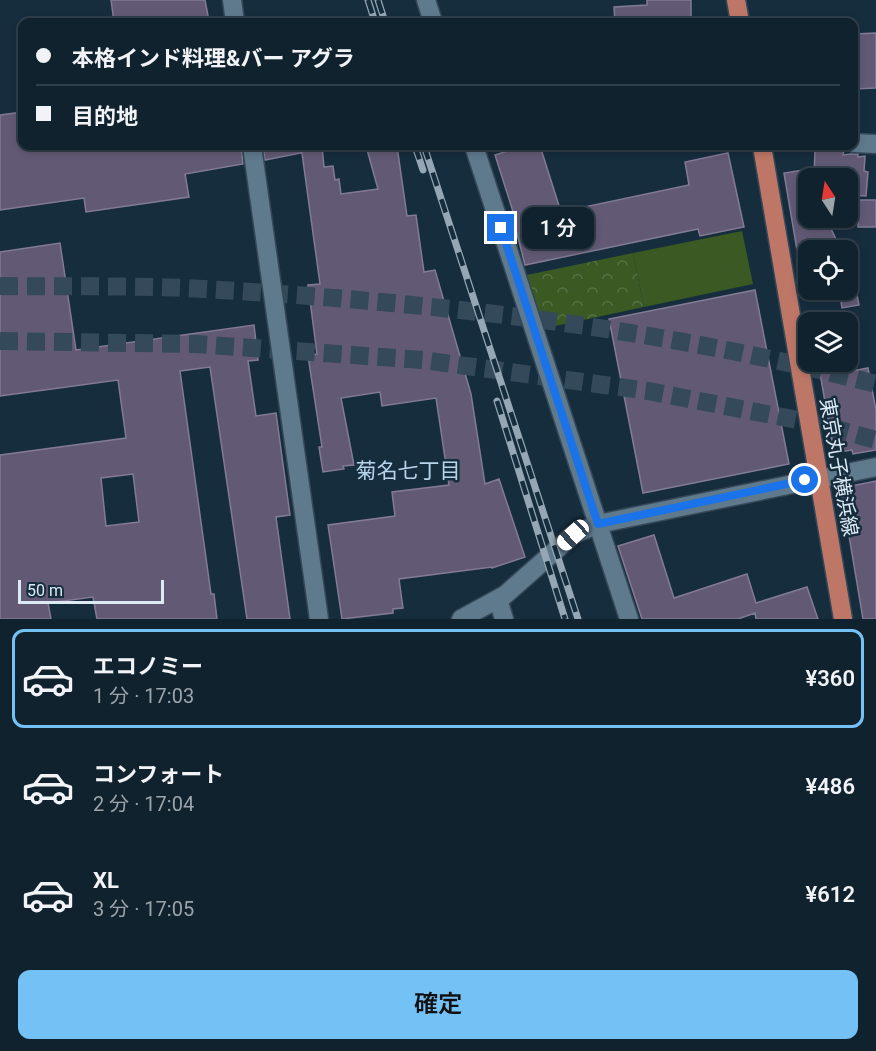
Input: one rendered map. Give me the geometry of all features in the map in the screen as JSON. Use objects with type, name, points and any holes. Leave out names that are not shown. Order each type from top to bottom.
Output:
[{"type":"main road","points":[[736,0],[739,18]]},
{"type":"main road","name":"東京丸子横浜線","points":[[763,150],[843,619]]},
{"type":"street","points":[[232,0],[234,18]]},
{"type":"street","points":[[426,0],[432,18]]},
{"type":"street","points":[[858,144],[876,144]]},
{"type":"street","points":[[253,150],[319,619]]},
{"type":"street","points":[[475,150],[629,619]]},
{"type":"street","points":[[461,619],[498,599],[522,582],[573,535],[598,524],[818,477],[876,467]]},
{"type":"street","points":[[498,599],[504,619]]},
{"type":"green space","points":[[742,231],[753,284],[644,307],[633,253]]},
{"type":"green space","points":[[633,253],[644,307],[541,329],[522,276]]},
{"type":"building","points":[[111,0],[205,0],[208,18],[113,18]]},
{"type":"building","points":[[647,0],[691,0],[691,18],[615,18],[614,7],[647,5]]},
{"type":"building","points":[[876,33],[876,88],[858,89],[858,34]]},
{"type":"building","points":[[18,113],[18,150],[241,150],[243,164],[185,174],[189,197],[86,212],[84,198],[0,210],[0,115]]},
{"type":"building","points":[[264,150],[301,150],[301,153],[265,160]]},
{"type":"building","points":[[302,150],[322,150],[324,167],[333,166],[335,180],[339,179],[341,194],[378,189],[367,150],[398,150],[407,216],[416,215],[424,272],[435,270],[471,394],[485,484],[499,479],[525,557],[492,568],[399,579],[403,608],[393,609],[393,613],[342,619],[328,525],[395,516],[392,492],[449,485],[436,398],[382,406],[380,392],[341,398],[354,465],[323,472],[319,447],[322,447],[308,356],[317,354],[308,285],[320,284]]},
{"type":"building","points":[[511,150],[541,150],[561,212],[689,185],[685,162],[728,153],[744,227],[700,236],[698,229],[525,265],[514,222],[516,221],[495,155]]},
{"type":"building","points":[[815,150],[844,150],[843,155],[865,156],[864,171],[868,172],[866,196],[858,196],[858,168],[814,168]]},
{"type":"building","points":[[798,171],[798,228],[831,228],[836,240],[798,240],[797,250],[784,173]]},
{"type":"building","points":[[858,200],[876,200],[876,227],[858,227]]},
{"type":"building","points":[[60,243],[76,350],[254,325],[258,360],[248,361],[256,416],[276,413],[290,515],[276,517],[290,619],[247,619],[210,367],[180,371],[211,594],[214,594],[217,619],[97,619],[93,597],[48,603],[51,619],[0,619],[0,455],[126,438],[118,380],[0,396],[0,252]],"holes":[[[133,474],[139,522],[106,526],[101,478]]]},
{"type":"building","points":[[755,290],[789,464],[643,493],[609,319]]},
{"type":"building","points":[[841,300],[858,300],[859,305],[842,308]]},
{"type":"building","points":[[868,368],[876,410],[876,450],[853,454],[852,450],[834,453],[820,372],[858,372],[858,370]]},
{"type":"building","points":[[876,481],[876,619],[863,619],[841,488]]},
{"type":"building","points":[[654,535],[674,598],[747,574],[756,603],[807,587],[818,619],[756,619],[755,613],[738,619],[642,619],[618,546]]},
{"type":"tunnel","points":[[0,286],[204,289],[374,301],[458,310],[627,332],[794,364],[876,384]]},
{"type":"tunnel","points":[[0,341],[196,344],[423,360],[648,391],[818,424],[876,440]]},
{"type":"railway","points":[[368,0],[374,18]]},
{"type":"railway","points":[[378,0],[384,18]]},
{"type":"railway","points":[[416,150],[423,170]]},
{"type":"railway","points":[[425,150],[578,619]]},
{"type":"railway","points":[[497,401],[565,619]]},
{"type":"district","name":"菊名七丁目","points":[[408,471]]},
{"type":"route","points":[[501,228],[598,524],[805,480]]}]
